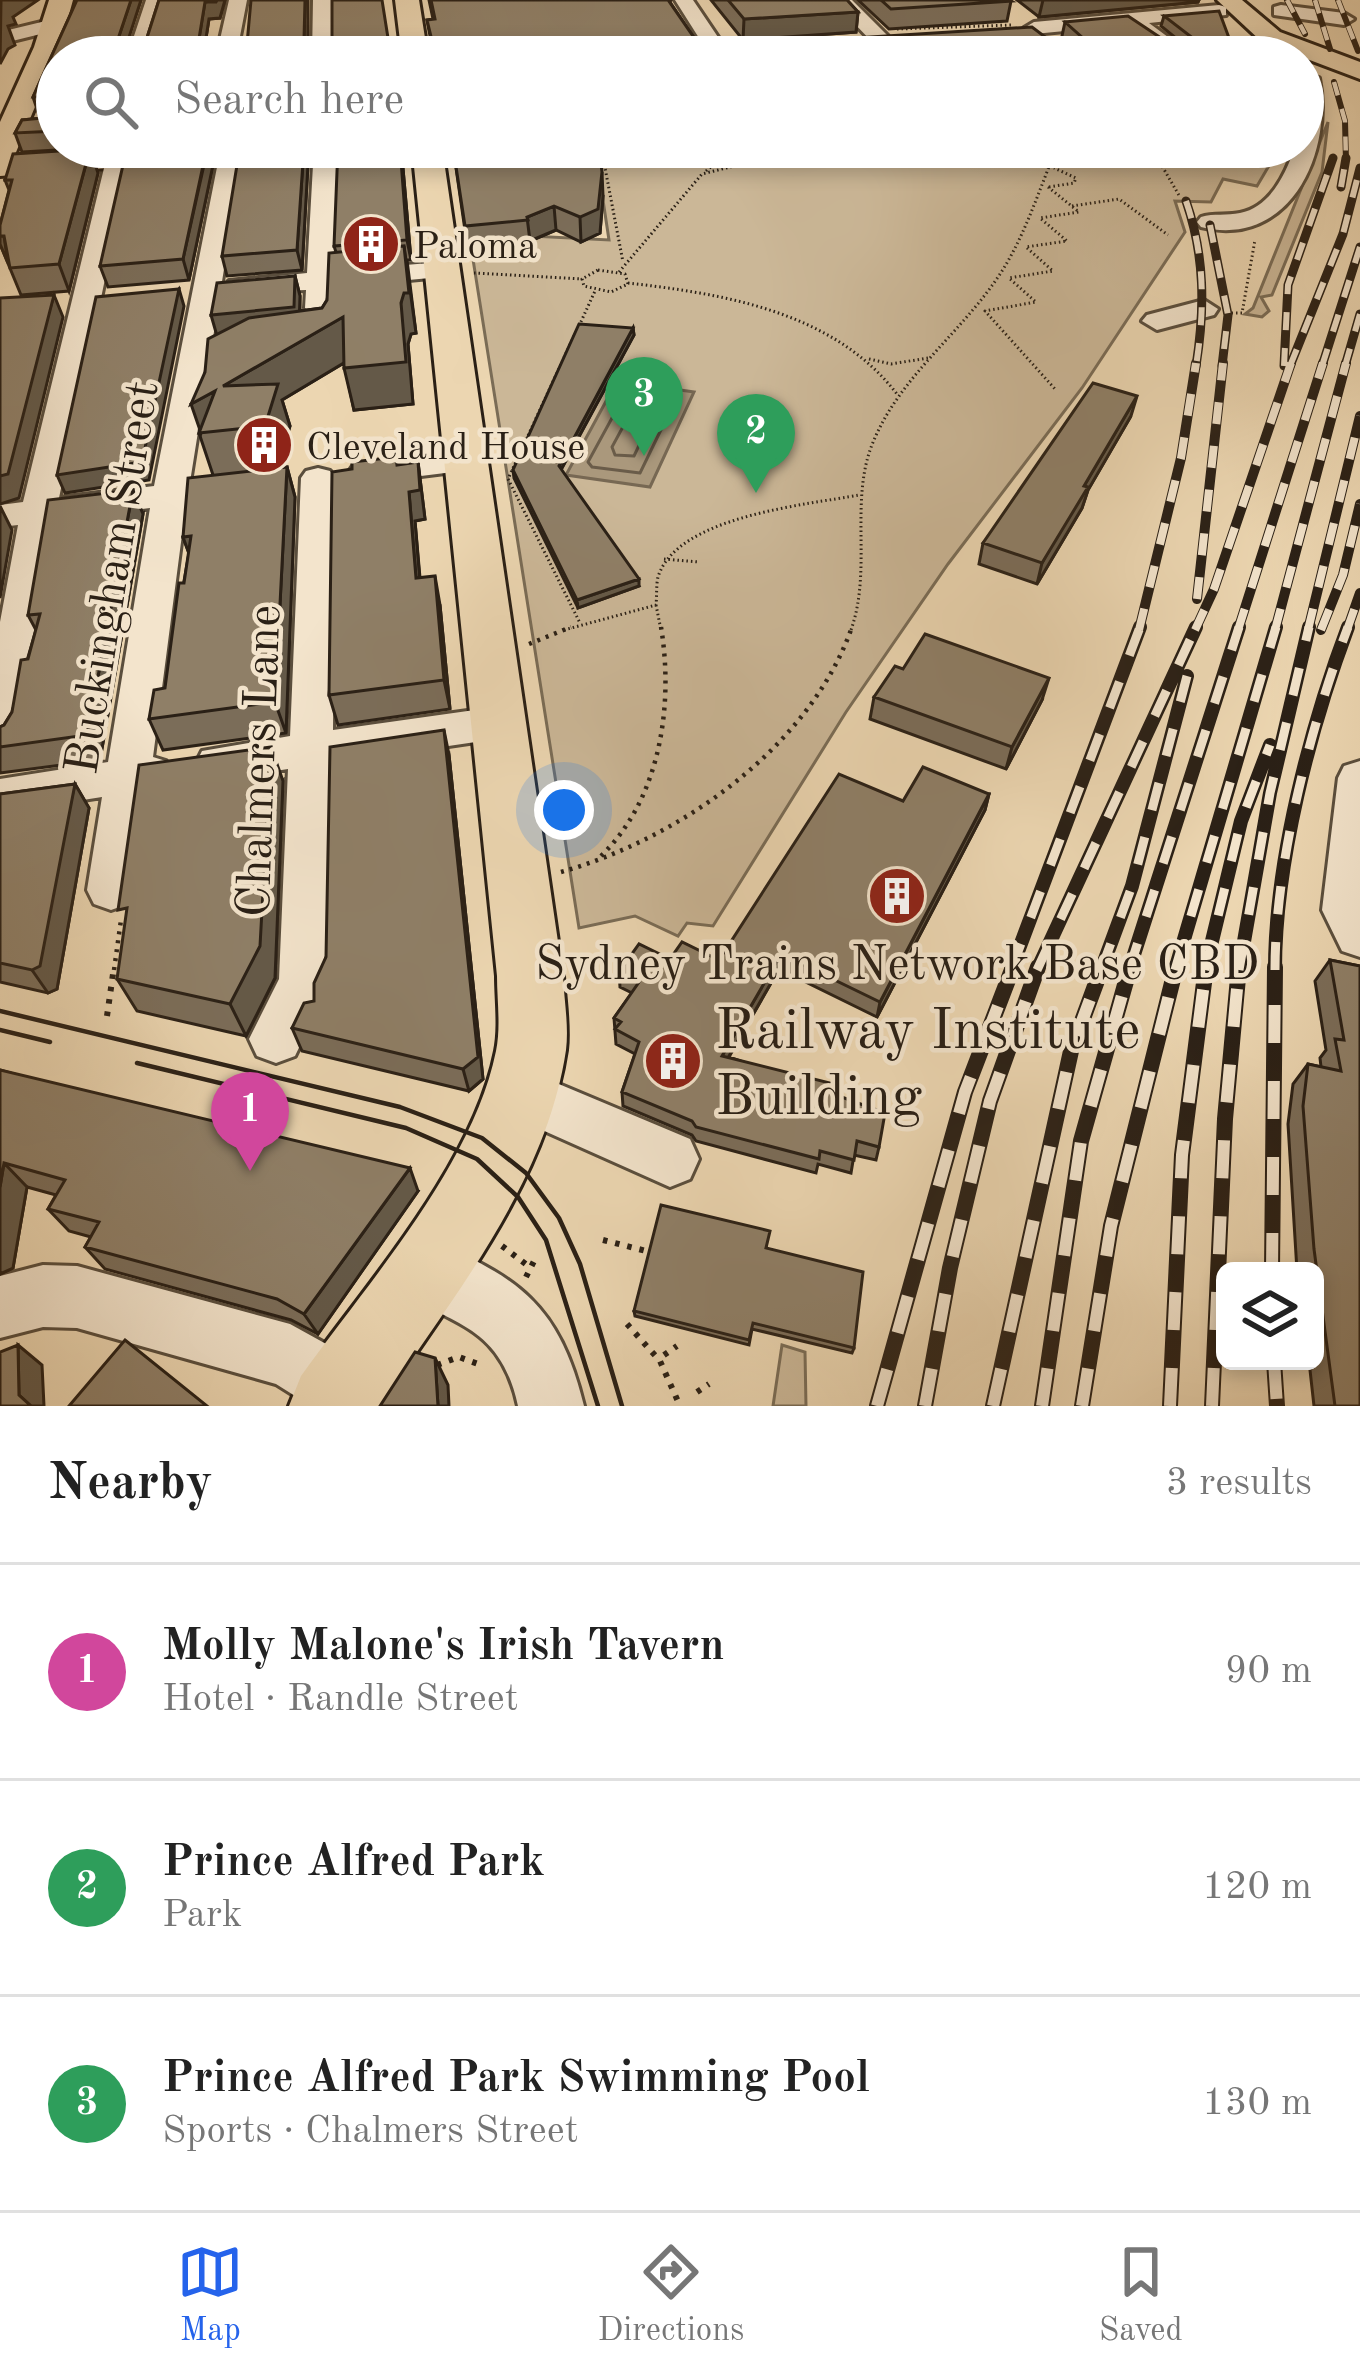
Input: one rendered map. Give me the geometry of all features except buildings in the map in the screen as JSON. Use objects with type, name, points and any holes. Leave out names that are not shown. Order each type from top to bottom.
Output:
[{"type":"main road","points":[[407,0],[413,36]]},
{"type":"main road","points":[[0,39],[54,24]]},
{"type":"main road","points":[[6,134],[36,65]]},
{"type":"main road","points":[[0,167],[36,165]]},
{"type":"main road","points":[[337,1397],[460,1255],[527,1070],[530,976],[429,168]]},
{"type":"street","points":[[143,36],[154,0]]},
{"type":"street","points":[[230,36],[238,0]]},
{"type":"street","points":[[322,0],[322,36]]},
{"type":"street","points":[[685,1],[710,0]]},
{"type":"street","points":[[841,0],[860,36]]},
{"type":"street","points":[[685,1],[708,36]]},
{"type":"street","points":[[1135,10],[1163,36]]},
{"type":"street","points":[[1029,28],[1135,10],[1159,18],[1172,13],[1257,36]]},
{"type":"street","points":[[1316,36],[1344,20]]},
{"type":"street","points":[[6,134],[36,128]]},
{"type":"street","points":[[0,736],[74,302],[116,168]]},
{"type":"street","name":"Buckingham Street","points":[[111,890],[194,352],[195,290],[217,168]]},
{"type":"street","points":[[317,340],[325,168]]},
{"type":"street","points":[[1210,222],[1257,216],[1292,181],[1297,168]]},
{"type":"street","points":[[195,290],[441,270]]},
{"type":"street","points":[[74,302],[124,297]]},
{"type":"street","points":[[1157,321],[1204,309]]},
{"type":"street","points":[[194,352],[236,348]]},
{"type":"street","name":"Chalmers Lane","points":[[276,1039],[305,981],[313,750],[297,481],[465,462]]},
{"type":"street","points":[[0,516],[233,488]]},
{"type":"street","points":[[0,796],[496,723]]},
{"type":"street","points":[[1360,778],[1346,910],[1360,936]]},
{"type":"street","points":[[527,1070],[670,1159]]},
{"type":"street","points":[[460,1255],[520,1324],[536,1353],[551,1406]]},
{"type":"street","points":[[0,1307],[43,1296],[77,1297],[290,1356],[337,1397]]},
{"type":"path","points":[[879,36],[940,29],[1029,28]]},
{"type":"path","points":[[920,36],[940,29]]},
{"type":"path","points":[[605,168],[620,272],[628,283]]},
{"type":"path","points":[[622,262],[709,168]]},
{"type":"path","points":[[702,174],[726,168]]},
{"type":"path","points":[[561,872],[586,866],[680,818],[752,773],[803,721],[841,664],[856,610],[864,569],[859,495],[870,447],[898,395],[999,276],[1046,187],[1049,168]]},
{"type":"path","points":[[1046,187],[1073,183],[1076,178],[1054,168]]},
{"type":"path","points":[[1164,168],[1180,197]]},
{"type":"path","points":[[1031,216],[1079,212],[1046,187]]},
{"type":"path","points":[[1072,206],[1120,196],[1168,236]]},
{"type":"path","points":[[1204,309],[1242,314],[1257,216]]},
{"type":"path","points":[[1017,246],[1067,241],[1040,218]]},
{"type":"path","points":[[999,276],[1052,271],[1026,247]]},
{"type":"path","points":[[441,270],[582,279],[598,270],[620,272]]},
{"type":"path","points":[[974,309],[1036,302],[1009,278]]},
{"type":"path","points":[[582,279],[584,286],[595,291],[618,290],[628,283],[710,293],[776,311],[816,328],[863,358],[885,376],[898,395]]},
{"type":"path","points":[[580,623],[508,478],[595,291]]},
{"type":"path","points":[[985,311],[1055,389]]},
{"type":"path","points":[[863,358],[891,364],[933,357]]},
{"type":"path","points":[[586,866],[616,845],[636,811],[658,744],[666,650],[653,588],[664,559],[688,537],[709,529],[859,495]]},
{"type":"path","points":[[664,559],[699,562]]},
{"type":"path","points":[[486,644],[521,647],[580,623],[656,604]]},
{"type":"path","points":[[107,1016],[124,903],[111,890]]},
{"type":"path","points":[[603,1240],[661,1255]]},
{"type":"path","points":[[460,1255],[530,1268]]},
{"type":"path","points":[[519,1288],[538,1256]]},
{"type":"path","points":[[627,1324],[660,1361],[680,1406]]},
{"type":"path","points":[[664,1354],[677,1346]]},
{"type":"path","points":[[432,1369],[456,1358],[474,1359],[481,1365]]},
{"type":"path","points":[[697,1392],[709,1384]]},
{"type":"shaded area","points":[[598,168],[1268,168],[1257,186],[1223,179],[1211,202],[1175,201],[1185,232],[1082,388],[948,564],[846,712],[713,926],[687,923],[678,936],[635,916],[579,928],[472,253],[533,247],[531,236],[609,240]]},
{"type":"shaded area","points":[[1309,168],[1322,168],[1272,295],[1261,297],[1269,311],[1262,317],[1245,314],[1253,308]]},
{"type":"shaded area","points":[[782,1345],[805,1352],[806,1406],[773,1406]]},
{"type":"water","points":[[617,381],[694,392],[650,487],[566,475]]},
{"type":"tram line","points":[[0,1011],[400,1107],[482,1138],[526,1173],[559,1218],[580,1264],[622,1406]]},
{"type":"tram line","points":[[0,1030],[50,1042]]},
{"type":"tram line","points":[[137,1063],[406,1128],[477,1159],[518,1197],[546,1240],[598,1406]]},
{"type":"railway","points":[[1287,0],[1305,34]]},
{"type":"railway","points":[[1315,0],[1330,49]]},
{"type":"railway","points":[[1338,0],[1358,51]]},
{"type":"railway","points":[[1334,82],[1345,121],[1346,158]]},
{"type":"railway","points":[[1284,366],[1288,285],[1333,158]]},
{"type":"railway","points":[[1341,187],[1346,158]]},
{"type":"railway","points":[[1290,366],[1343,234],[1360,168]]},
{"type":"railway","points":[[1186,201],[1201,283],[1196,366]]},
{"type":"railway","points":[[1210,225],[1228,315],[1222,366]]},
{"type":"railway","points":[[1322,366],[1360,247]]},
{"type":"railway","points":[[1345,366],[1360,314]]},
{"type":"railway","points":[[1139,629],[1181,458],[1196,363]]},
{"type":"railway","points":[[1197,599],[1223,363]]},
{"type":"railway","points":[[1195,630],[1214,589],[1291,363]]},
{"type":"railway","points":[[1238,630],[1323,363]]},
{"type":"railway","points":[[1275,630],[1346,363]]},
{"type":"railway","points":[[1308,630],[1360,416]]},
{"type":"railway","points":[[1321,630],[1343,575],[1360,504]]},
{"type":"railway","points":[[1347,630],[1360,593]]},
{"type":"railway","points":[[1037,970],[1196,627]]},
{"type":"railway","points":[[1129,970],[1239,627]]},
{"type":"railway","points":[[1175,970],[1276,627]]},
{"type":"railway","points":[[1239,970],[1270,793],[1309,627]]},
{"type":"railway","points":[[1011,970],[1139,629]]},
{"type":"railway","points":[[1275,970],[1281,885],[1297,796],[1347,630]]},
{"type":"railway","points":[[1101,970],[1132,886],[1187,676]]},
{"type":"railway","points":[[1205,970],[1241,821],[1270,745]]},
{"type":"railway","points":[[877,1406],[965,1092],[1013,967]]},
{"type":"railway","points":[[925,1406],[950,1268],[990,1101],[1038,967]]},
{"type":"railway","points":[[993,1406],[1071,1051],[1102,967]]},
{"type":"railway","points":[[1042,1406],[1081,1141],[1130,967]]},
{"type":"railway","points":[[1082,1406],[1111,1226],[1176,967]]},
{"type":"railway","points":[[1170,1406],[1182,1155],[1206,967]]},
{"type":"railway","points":[[1212,1406],[1225,1119],[1239,967]]},
{"type":"railway","points":[[1272,1262],[1275,967]]},
{"type":"railway","points":[[1275,1370],[1277,1406]]},
{"type":"place","name":"Paloma","points":[[371,244]]},
{"type":"place","name":"Cleveland House","points":[[264,445]]},
{"type":"place","name":"Prince Alfred Park Swimming Pool","points":[[644,456]]},
{"type":"place","name":"Prince Alfred Park","points":[[756,493]]},
{"type":"place","name":"Sydney Trains Network Base CBD","points":[[897,896]]},
{"type":"place","name":"Railway Institute Building","points":[[673,1061]]},
{"type":"place","name":"Molly Malone's Irish Tavern","points":[[250,1171]]}]
